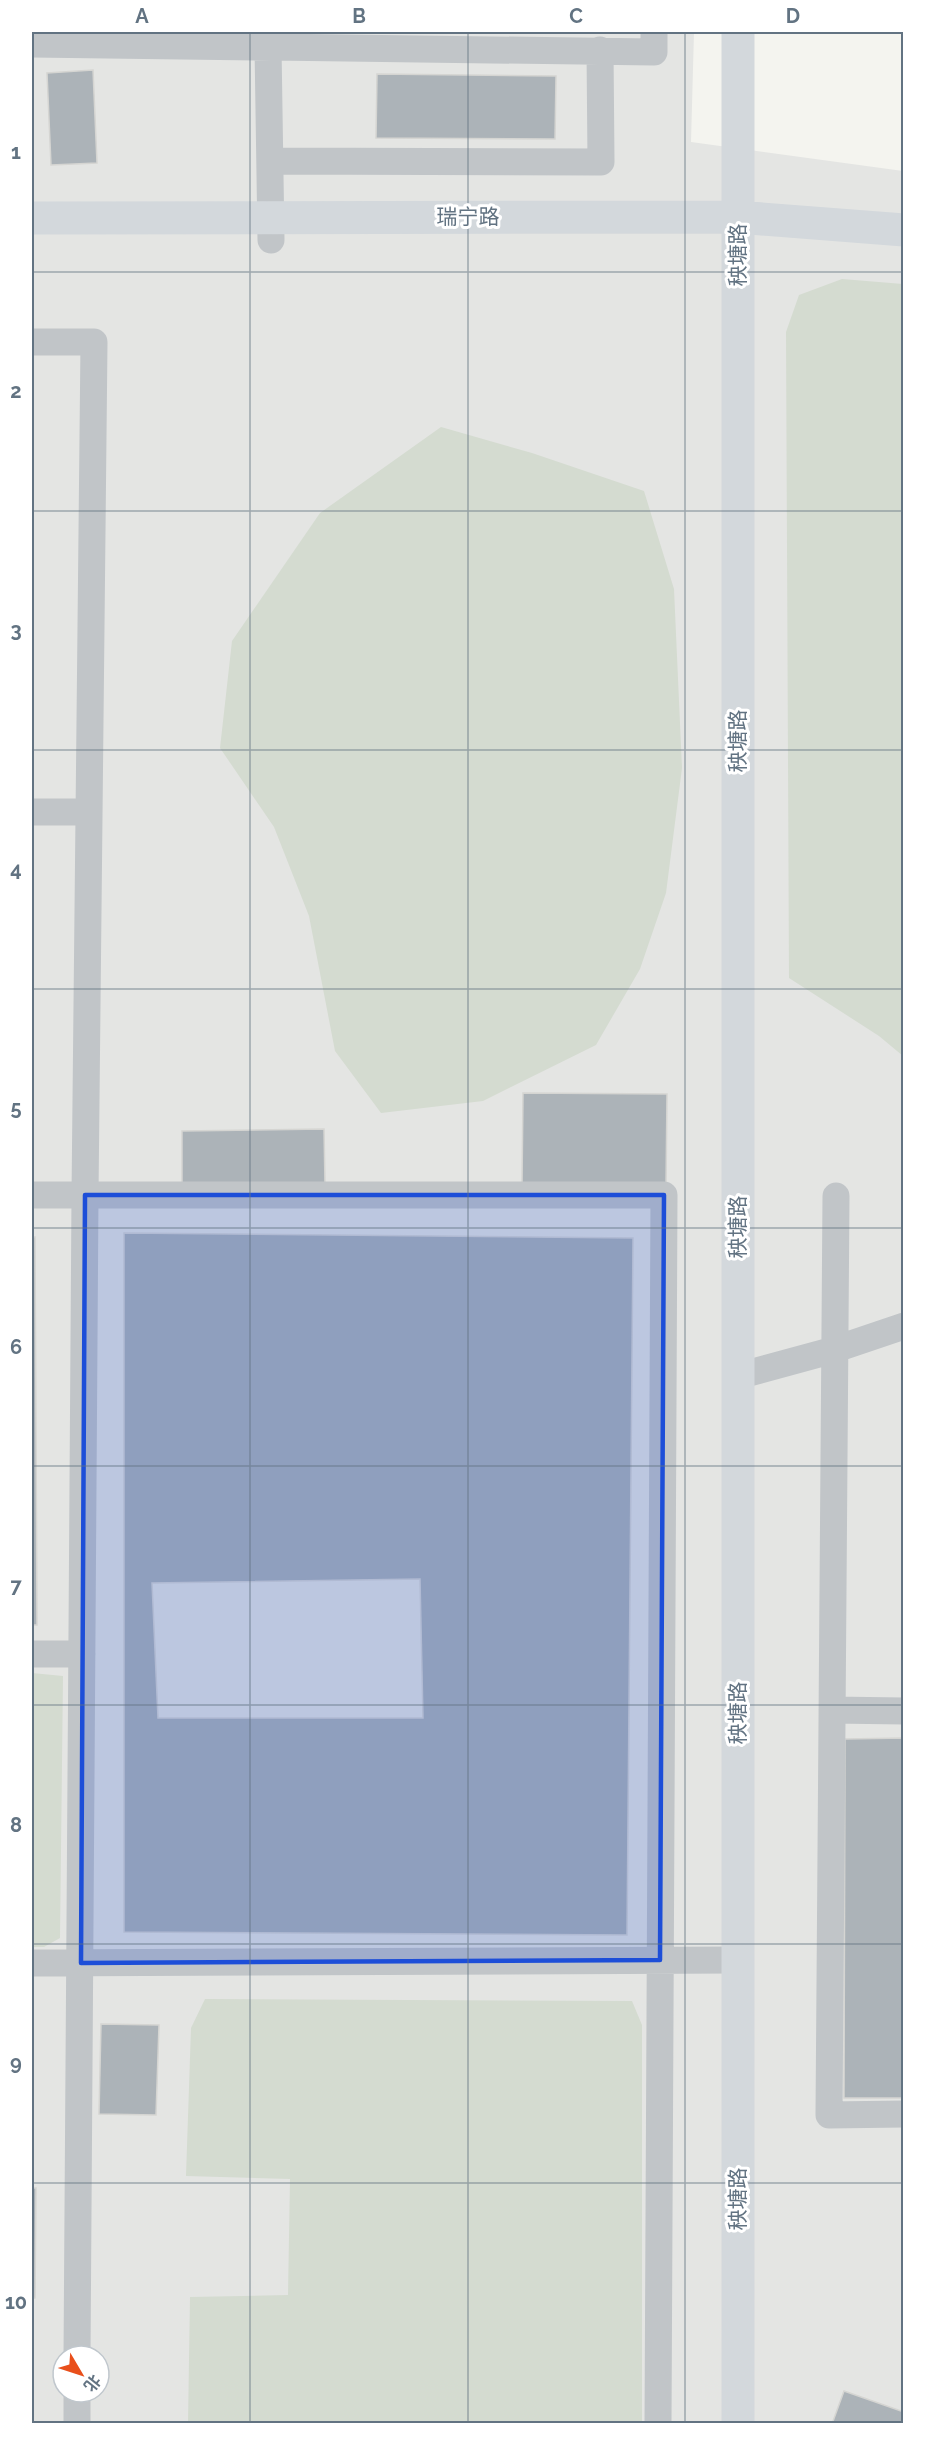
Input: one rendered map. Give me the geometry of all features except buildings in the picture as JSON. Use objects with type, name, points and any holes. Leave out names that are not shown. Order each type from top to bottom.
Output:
[{"type":"main road","name":"秧塘路","points":[[738,32],[738,2424]]},
{"type":"main road","name":"瑞宁路","points":[[32,218],[271,229]]},
{"type":"main road","name":"瑞宁路","points":[[738,228],[903,249]]},
{"type":"main road","name":"瑞宁路","points":[[32,241],[271,229],[903,230]]},
{"type":"street","points":[[32,44],[654,52],[654,32]]},
{"type":"street","points":[[268,46],[271,229]]},
{"type":"street","points":[[270,161],[601,162],[600,50]]},
{"type":"street","points":[[32,342],[94,342],[85,1195],[77,2344]]},
{"type":"street","points":[[32,812],[89,812]]},
{"type":"street","points":[[32,1195],[664,1195],[658,2424]]},
{"type":"street","points":[[836,1196],[829,2115],[903,2114]]},
{"type":"street","points":[[738,1376],[835,1350],[903,1326]]},
{"type":"street","points":[[32,1654],[82,1654]]},
{"type":"street","points":[[832,1710],[903,1711]]},
{"type":"street","points":[[32,1963],[738,1960]]},
{"type":"street","points":[[76,2424],[77,2404]]},
{"type":"highlighted area","points":[[85,1195],[664,1195],[660,1960],[81,1963]]},
{"type":"shaded area","points":[[32,32],[694,32],[691,142],[903,171],[903,2423],[32,2423]]},
{"type":"shaded area","points":[[842,279],[903,284],[903,1056],[879,1036],[789,978],[786,332],[799,295]]},
{"type":"shaded area","points":[[441,427],[532,453],[644,491],[674,589],[682,768],[666,893],[640,969],[596,1045],[483,1101],[381,1113],[335,1051],[309,916],[274,827],[220,748],[232,641],[320,513]]},
{"type":"shaded area","points":[[32,1673],[63,1676],[60,1938],[44,1947],[32,1947]]},
{"type":"shaded area","points":[[205,1999],[632,2001],[642,2025],[642,2423],[188,2423],[190,2297],[288,2295],[290,2179],[186,2176],[191,2028]]}]
